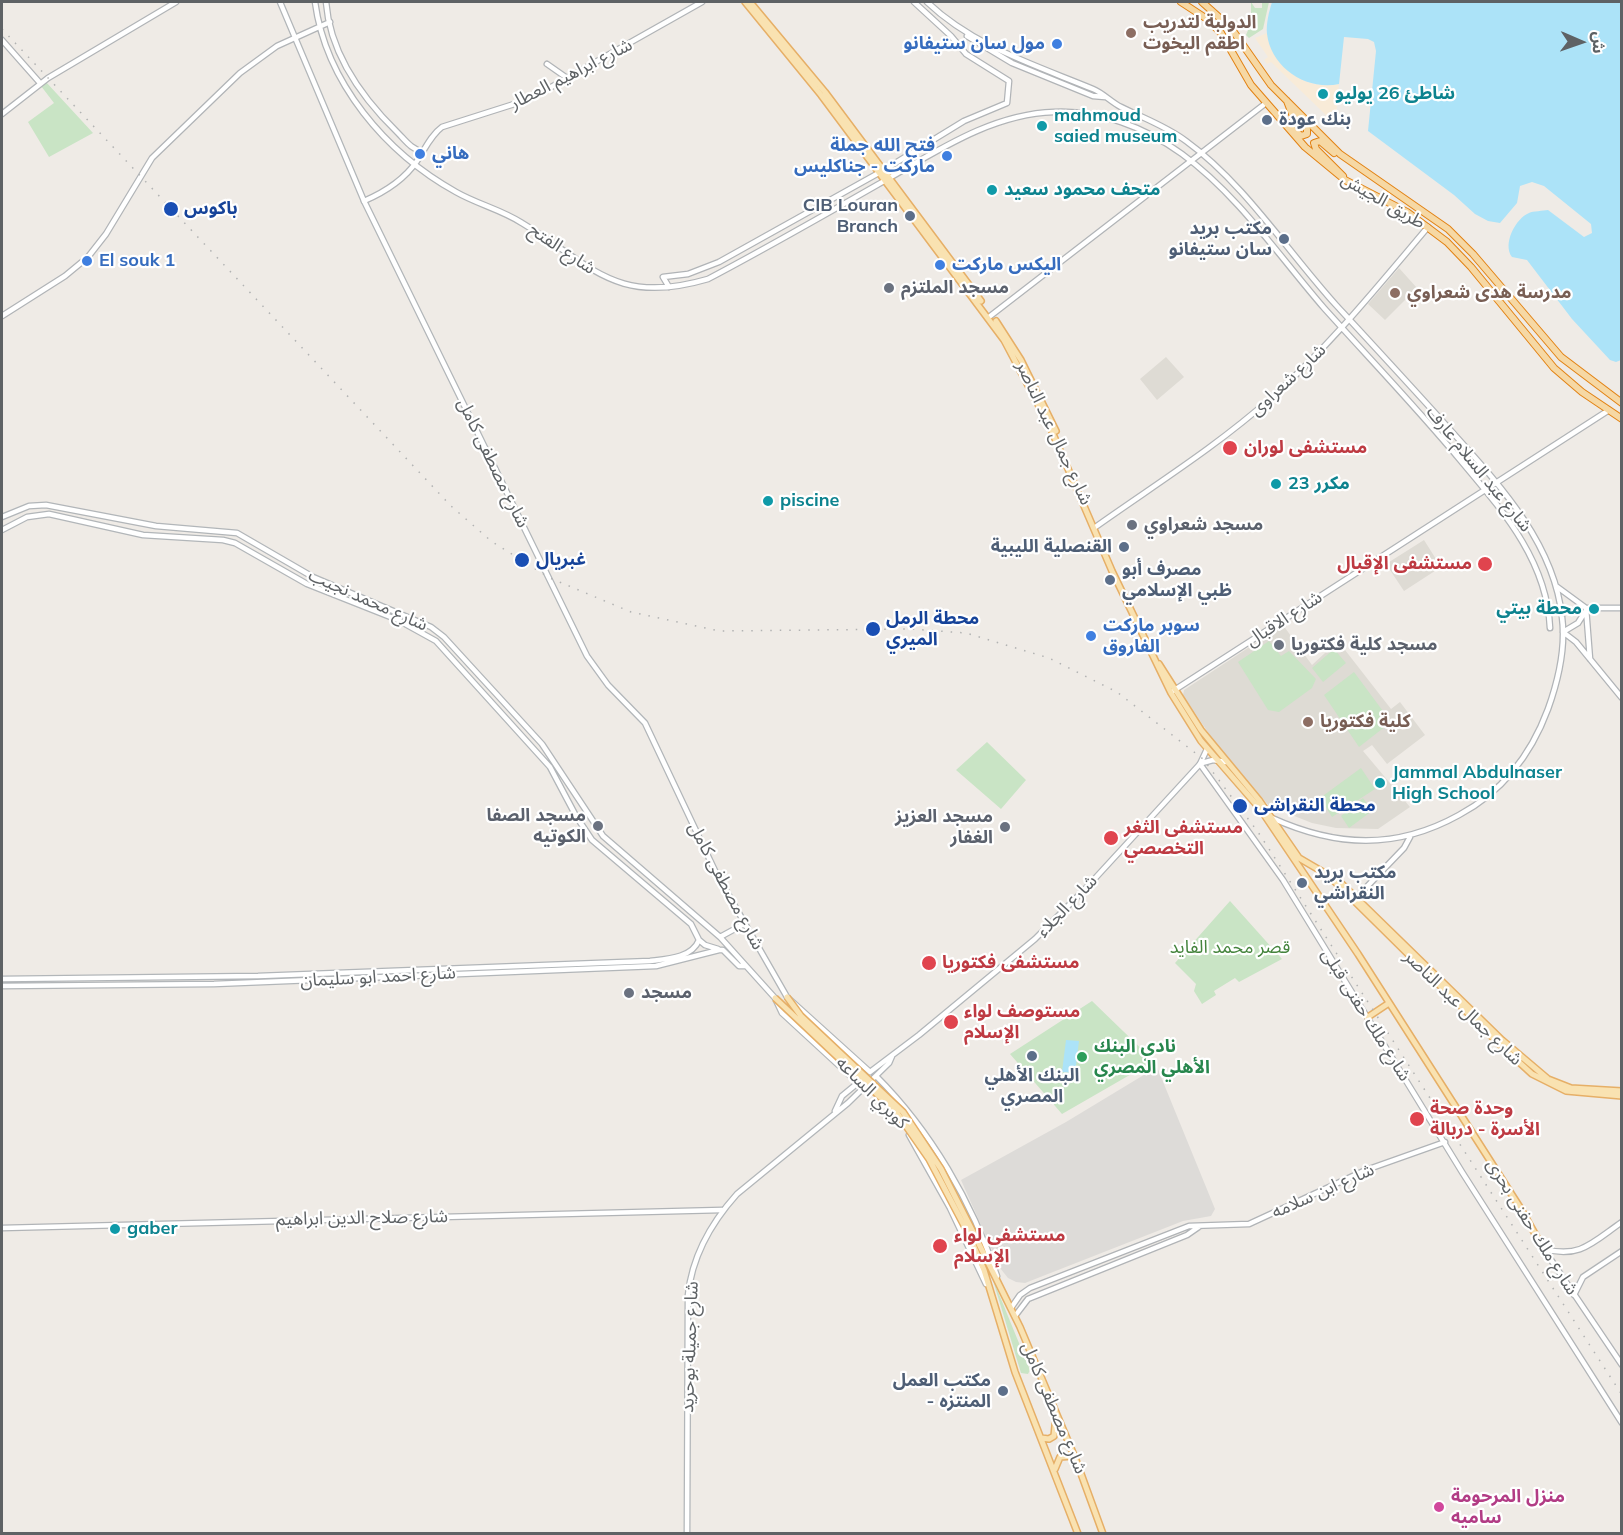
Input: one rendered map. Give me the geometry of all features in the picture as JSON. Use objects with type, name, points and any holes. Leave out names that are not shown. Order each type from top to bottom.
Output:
[{"type":"highway","name":"طريق الجيش","points":[[1181,2],[1207,19],[1221,33],[1244,75],[1266,104],[1305,147],[1345,180],[1407,212],[1428,227],[1471,267],[1548,361],[1576,387],[1622,418]]},
{"type":"highway","name":"طريق الجيش","points":[[1202,2],[1225,22],[1258,69],[1286,100],[1348,161],[1448,229],[1473,254],[1553,349],[1586,378],[1622,403]]},
{"type":"highway","points":[[1280,118],[1301,136],[1307,134],[1306,128],[1292,114],[1286,100]]},
{"type":"highway","points":[[1345,180],[1336,167],[1316,149],[1314,143],[1320,141],[1348,161]]},
{"type":"main road","name":"شارع جمال عبد الناصر","points":[[746,2],[888,179],[1021,360],[1046,407],[1095,527],[1173,692],[1210,747],[1216,760],[1254,801],[1306,877]]},
{"type":"main road","name":"شارع جمال عبد الناصر","points":[[750,2],[801,62],[881,172]]},
{"type":"main road","name":"شارع جمال عبد الناصر","points":[[1210,747],[1259,800],[1296,854],[1329,875],[1357,897],[1495,1033],[1548,1079],[1571,1088],[1622,1093]]},
{"type":"main road","points":[[1306,877],[1319,869]]},
{"type":"main road","name":"شارع جمال عبد الناصر","points":[[1329,875],[1532,1074],[1566,1091],[1622,1093]]},
{"type":"main road","name":"شارع ملك حفنى بحرى","points":[[1306,877],[1521,1209],[1543,1248]]},
{"type":"main road","name":"كوبري الساعه","points":[[788,997],[801,1016],[903,1112],[941,1169],[970,1232]]},
{"type":"main road","name":"كوبري الساعه","points":[[775,998],[897,1113],[929,1159],[970,1232]]},
{"type":"main road","points":[[1368,1017],[1389,1003]]},
{"type":"main road","name":"شارع مصطفى كامل","points":[[970,1232],[1000,1284],[1015,1316],[1074,1456],[1103,1533]]},
{"type":"main road","name":"شارع مصطفى كامل","points":[[970,1232],[1012,1362],[1078,1533]]},
{"type":"main road","points":[[1041,1438],[1049,1439],[1054,1436],[1056,1412]]},
{"type":"main road","points":[[1055,1470],[1060,1457],[1074,1456]]},
{"type":"street","points":[[2,114],[40,82],[176,2]]},
{"type":"street","name":"شارع مصطفى كامل","points":[[280,2],[364,201],[587,657],[608,685],[645,723],[704,849],[744,924],[788,997],[870,1072]]},
{"type":"street","name":"شارع الفتح","points":[[315,2],[333,64],[352,98],[387,138],[415,164],[458,193],[520,221],[596,273],[636,286],[669,287],[708,279],[975,132],[1008,120],[1053,112],[1105,117]]},
{"type":"street","points":[[326,2],[340,54],[362,93],[411,147],[423,152]]},
{"type":"street","name":"شارع ابراهيم العطار","points":[[364,201],[397,183],[415,164],[435,132],[442,127],[525,101],[702,2]]},
{"type":"street","points":[[669,287],[663,277],[688,274],[719,262],[881,172],[964,121],[1006,104],[1009,99],[1010,82],[969,57],[914,2]]},
{"type":"street","name":"شارع عبد السلام عارف","points":[[927,2],[968,34],[1014,58],[1094,90],[1167,128],[1201,152],[1237,189],[1494,482],[1532,532],[1556,586],[1563,632],[1559,669],[1551,698],[1538,733],[1518,765],[1503,783],[1478,804],[1449,821],[1410,837],[1373,841],[1330,837],[1271,818]]},
{"type":"street","points":[[2,316],[81,264],[100,242],[152,158],[240,73],[267,52],[296,36],[330,22]]},
{"type":"street","points":[[957,44],[968,34]]},
{"type":"street","points":[[2,40],[40,82]]},
{"type":"street","points":[[547,64],[567,78]]},
{"type":"street","points":[[990,316],[1266,104]]},
{"type":"street","name":"شارع عبد السلام عارف","points":[[1105,117],[1149,134],[1191,161],[1245,213],[1342,328],[1411,401],[1513,527],[1534,562],[1546,597],[1550,628]]},
{"type":"street","name":"شارع شعراوى","points":[[1095,527],[1247,418],[1342,328],[1428,227]]},
{"type":"street","name":"شارع الاقبال","points":[[1173,692],[1494,482],[1609,410]]},
{"type":"street","name":"شارع محمد نجيب","points":[[2,517],[37,505],[156,526],[237,533],[314,577],[431,627],[460,653],[549,753],[589,818],[603,836],[720,937]]},
{"type":"street","points":[[82,521],[84,512]]},
{"type":"street","name":"شارع محمد نجيب","points":[[2,530],[27,517],[41,514],[165,538],[223,540],[235,543],[307,584],[398,620],[429,636],[450,655],[542,759],[559,782],[576,816],[592,840],[691,924],[699,940]]},
{"type":"street","points":[[116,529],[118,518]]},
{"type":"street","points":[[1556,586],[1586,608],[1622,608]]},
{"type":"street","points":[[1586,608],[1578,623],[1563,632],[1576,642],[1622,698]]},
{"type":"street","points":[[1586,608],[1590,661]]},
{"type":"street","name":"شارع الجلاء","points":[[835,1111],[865,1087],[892,1056],[1035,939],[1088,886],[1200,764],[1210,747]]},
{"type":"street","points":[[542,759],[549,753]]},
{"type":"street","points":[[1200,764],[1216,760],[1226,762]]},
{"type":"street","name":"شارع ملك حفنى قبلى","points":[[1200,764],[1275,868],[1622,1423]]},
{"type":"street","points":[[1357,897],[1404,848],[1410,837]]},
{"type":"street","points":[[720,937],[744,924]]},
{"type":"street","name":"شارع مصطفى كامل","points":[[720,937],[775,998],[782,1013],[858,1083]]},
{"type":"street","points":[[699,940],[723,951],[739,966],[746,966]]},
{"type":"street","name":"شارع احمد ابو سليمان","points":[[2,986],[214,984],[401,972],[650,961],[687,954],[696,948],[699,940]]},
{"type":"street","name":"شارع احمد ابو سليمان","points":[[2,979],[258,976],[656,966],[719,950]]},
{"type":"street","points":[[130,984],[132,976]]},
{"type":"street","points":[[214,976],[214,984]]},
{"type":"street","points":[[257,982],[258,976]]},
{"type":"street","points":[[60,985],[62,978]]},
{"type":"street","name":"شارع الجلاء","points":[[835,1111],[838,1101],[885,1058],[892,1056]]},
{"type":"street","name":"شارع مصطفى كامل","points":[[876,1076],[912,1114],[958,1188],[990,1256],[1000,1284]]},
{"type":"street","name":"شارع مصطفى كامل","points":[[865,1087],[901,1122],[933,1174],[992,1296]]},
{"type":"street","name":"شارع جميلة بوحريد","points":[[687,1533],[689,1286],[701,1248],[722,1210],[753,1179],[835,1111]]},
{"type":"street","points":[[901,1122],[903,1114],[912,1114]]},
{"type":"street","name":"شارع ابن سلامه","points":[[1011,1308],[1017,1298],[1030,1288],[1184,1228],[1249,1224],[1366,1170],[1445,1142]]},
{"type":"street","name":"شارع صلاح الدين ابراهيم","points":[[2,1228],[722,1210]]},
{"type":"street","points":[[1543,1248],[1561,1254],[1576,1252],[1622,1222]]},
{"type":"street","name":"شارع ابن سلامه","points":[[1015,1316],[1028,1299],[1187,1235],[1200,1226]]},
{"type":"street","name":"شارع ملك حفنى بحرى","points":[[1543,1248],[1622,1365]]},
{"type":"street","points":[[1574,1294],[1583,1277],[1622,1251]]},
{"type":"shaded area","name":"مدرسة هدى شعراوي","points":[[1399,268],[1417,288],[1385,320],[1368,304]]},
{"type":"shaded area","points":[[1166,357],[1184,377],[1157,400],[1140,379]]},
{"type":"shaded area","points":[[1424,540],[1441,567],[1404,591],[1386,564]]},
{"type":"shaded area","name":"كلية فكتوريا","points":[[1283,625],[1312,665],[1338,641],[1391,709],[1400,702],[1425,735],[1387,764],[1372,745],[1363,751],[1410,807],[1378,829],[1336,828],[1312,823],[1269,806],[1211,737],[1183,695],[1184,690]]},
{"type":"shaded area","name":"مستشفى الثغر التخصصي","points":[[1113,827],[1116,833],[1119,832],[1123,836],[1109,850],[1100,840]]},
{"type":"shaded area","points":[[1157,1067],[1215,1209],[1211,1216],[1183,1221],[1025,1283],[1008,1278],[1000,1268],[961,1180],[1066,1122]]},
{"type":"green space","points":[[1251,2],[1255,8],[1262,8],[1262,2],[1269,2],[1263,29],[1249,38],[1246,35],[1251,23]]},
{"type":"green space","points":[[46,82],[93,133],[49,157],[28,122],[54,103],[41,86]]},
{"type":"green space","points":[[1269,641],[1281,656],[1289,651],[1316,679],[1312,688],[1279,712],[1268,710],[1238,662]]},
{"type":"green space","points":[[1334,649],[1346,663],[1323,682],[1312,668]]},
{"type":"green space","points":[[1354,672],[1391,722],[1359,747],[1324,695]]},
{"type":"green space","points":[[987,742],[1026,780],[1001,809],[956,770]]},
{"type":"green space","points":[[1361,768],[1375,789],[1332,817],[1320,798]]},
{"type":"green space","points":[[1363,798],[1372,811],[1349,828],[1341,816]]},
{"type":"green space","name":"قصر محمد الفايد","points":[[1230,901],[1282,959],[1239,982],[1235,978],[1214,991],[1216,995],[1202,1004],[1194,991],[1196,984],[1175,963]]},
{"type":"green space","name":"نادي البنك الأهلي المصري","points":[[1092,1001],[1154,1061],[1062,1114],[1010,1054]]},
{"type":"green space","points":[[992,1277],[1030,1370],[1028,1374],[1021,1373]]},
{"type":"sand","points":[[1267,33],[1277,56],[1292,74],[1313,84],[1339,84],[1336,117],[1330,119],[1271,62],[1267,64],[1264,60],[1268,57],[1255,38]]},
{"type":"water","points":[[1272,2],[1621,2],[1621,360],[1616,362],[1610,360],[1572,319],[1527,260],[1512,257],[1509,252],[1510,239],[1515,226],[1519,220],[1531,212],[1548,210],[1584,237],[1592,233],[1591,224],[1544,186],[1532,182],[1520,186],[1517,203],[1500,223],[1488,221],[1475,214],[1454,195],[1368,131],[1376,51],[1374,42],[1368,39],[1344,37],[1339,84],[1315,84],[1303,80],[1283,67],[1270,46],[1267,26]]},
{"type":"water","points":[[1066,1040],[1079,1041],[1075,1073],[1062,1072]]},
{"type":"railway","points":[[2,29],[451,506],[491,541],[550,578],[631,612],[719,631],[910,629],[966,633],[1049,658],[1117,692],[1203,759],[1258,832],[1622,1395]]},
{"type":"place","name":"الدولبة لتدريب اطقم اليخوت","points":[[1131,33]]},
{"type":"place","name":"مول سان ستيفانو","points":[[1057,44]]},
{"type":"place","name":"شاطئ 26 يوليو","points":[[1323,94]]},
{"type":"place","name":"بنك عودة","points":[[1267,120]]},
{"type":"place","name":"mahmoud saied museum","points":[[1042,126]]},
{"type":"place","name":"هاني","points":[[420,154]]},
{"type":"place","name":"فتح الله جملة ماركت - جناكليس","points":[[947,156]]},
{"type":"place","name":"متحف محمود سعيد","points":[[992,190]]},
{"type":"place","name":"باكوس","points":[[171,209]]},
{"type":"place","name":"CIB Louran Branch","points":[[910,216]]},
{"type":"place","name":"مكتب بريد سان ستيفانو","points":[[1284,239]]},
{"type":"place","name":"El souk 1","points":[[87,261]]},
{"type":"place","name":"اليكس ماركت","points":[[940,265]]},
{"type":"place","name":"مسجد الملتزم","points":[[889,288]]},
{"type":"place","name":"مدرسة هدى شعراوي","points":[[1395,293]]},
{"type":"place","name":"مستشفى لوران","points":[[1230,448]]},
{"type":"place","name":"23 مكرر","points":[[1276,484]]},
{"type":"place","name":"piscine","points":[[768,501]]},
{"type":"place","name":"مسجد شعراوي","points":[[1132,525]]},
{"type":"place","name":"القنصلية الليبية","points":[[1124,547]]},
{"type":"place","name":"غبريال","points":[[522,560]]},
{"type":"place","name":"مستشفى الإقبال","points":[[1485,564]]},
{"type":"place","name":"مصرف أبو ظبي الإسلامي","points":[[1110,580]]},
{"type":"place","name":"محطة بيتي","points":[[1594,609]]},
{"type":"place","name":"محطة الرمل الميري","points":[[873,629]]},
{"type":"place","name":"سوبر ماركت الفاروق","points":[[1091,636]]},
{"type":"place","name":"مسجد كلية فكتوريا","points":[[1279,645]]},
{"type":"place","name":"كلية فكتوريا","points":[[1308,722]]},
{"type":"place","name":"Jammal Abdulnaser High School","points":[[1380,783]]},
{"type":"place","name":"محطة النقراشى","points":[[1240,806]]},
{"type":"place","name":"مسجد الصفا الكوتيه","points":[[598,826]]},
{"type":"place","name":"مسجد العزيز الغفار","points":[[1005,827]]},
{"type":"place","name":"مستشفى الثغر التخصصي","points":[[1111,838]]},
{"type":"place","name":"مكتب بريد النقراشي","points":[[1302,883]]},
{"type":"place","name":"مستشفى فكتوريا","points":[[929,963]]},
{"type":"place","name":"مسجد","points":[[629,993]]},
{"type":"place","name":"مستوصف لواء الإسلام","points":[[951,1022]]},
{"type":"place","name":"البنك الأهلي المصري","points":[[1032,1056]]},
{"type":"place","name":"نادي البنك الأهلي المصري","points":[[1082,1057]]},
{"type":"place","name":"وحدة صحة الأسرة - دربالة","points":[[1417,1119]]},
{"type":"place","name":"gaber","points":[[115,1229]]},
{"type":"place","name":"مستشفى لواء الإسلام","points":[[940,1246]]},
{"type":"place","name":"مكتب العمل - المنتزه","points":[[1003,1391]]},
{"type":"place","name":"منزل المرحومة ساميه","points":[[1439,1507]]}]
